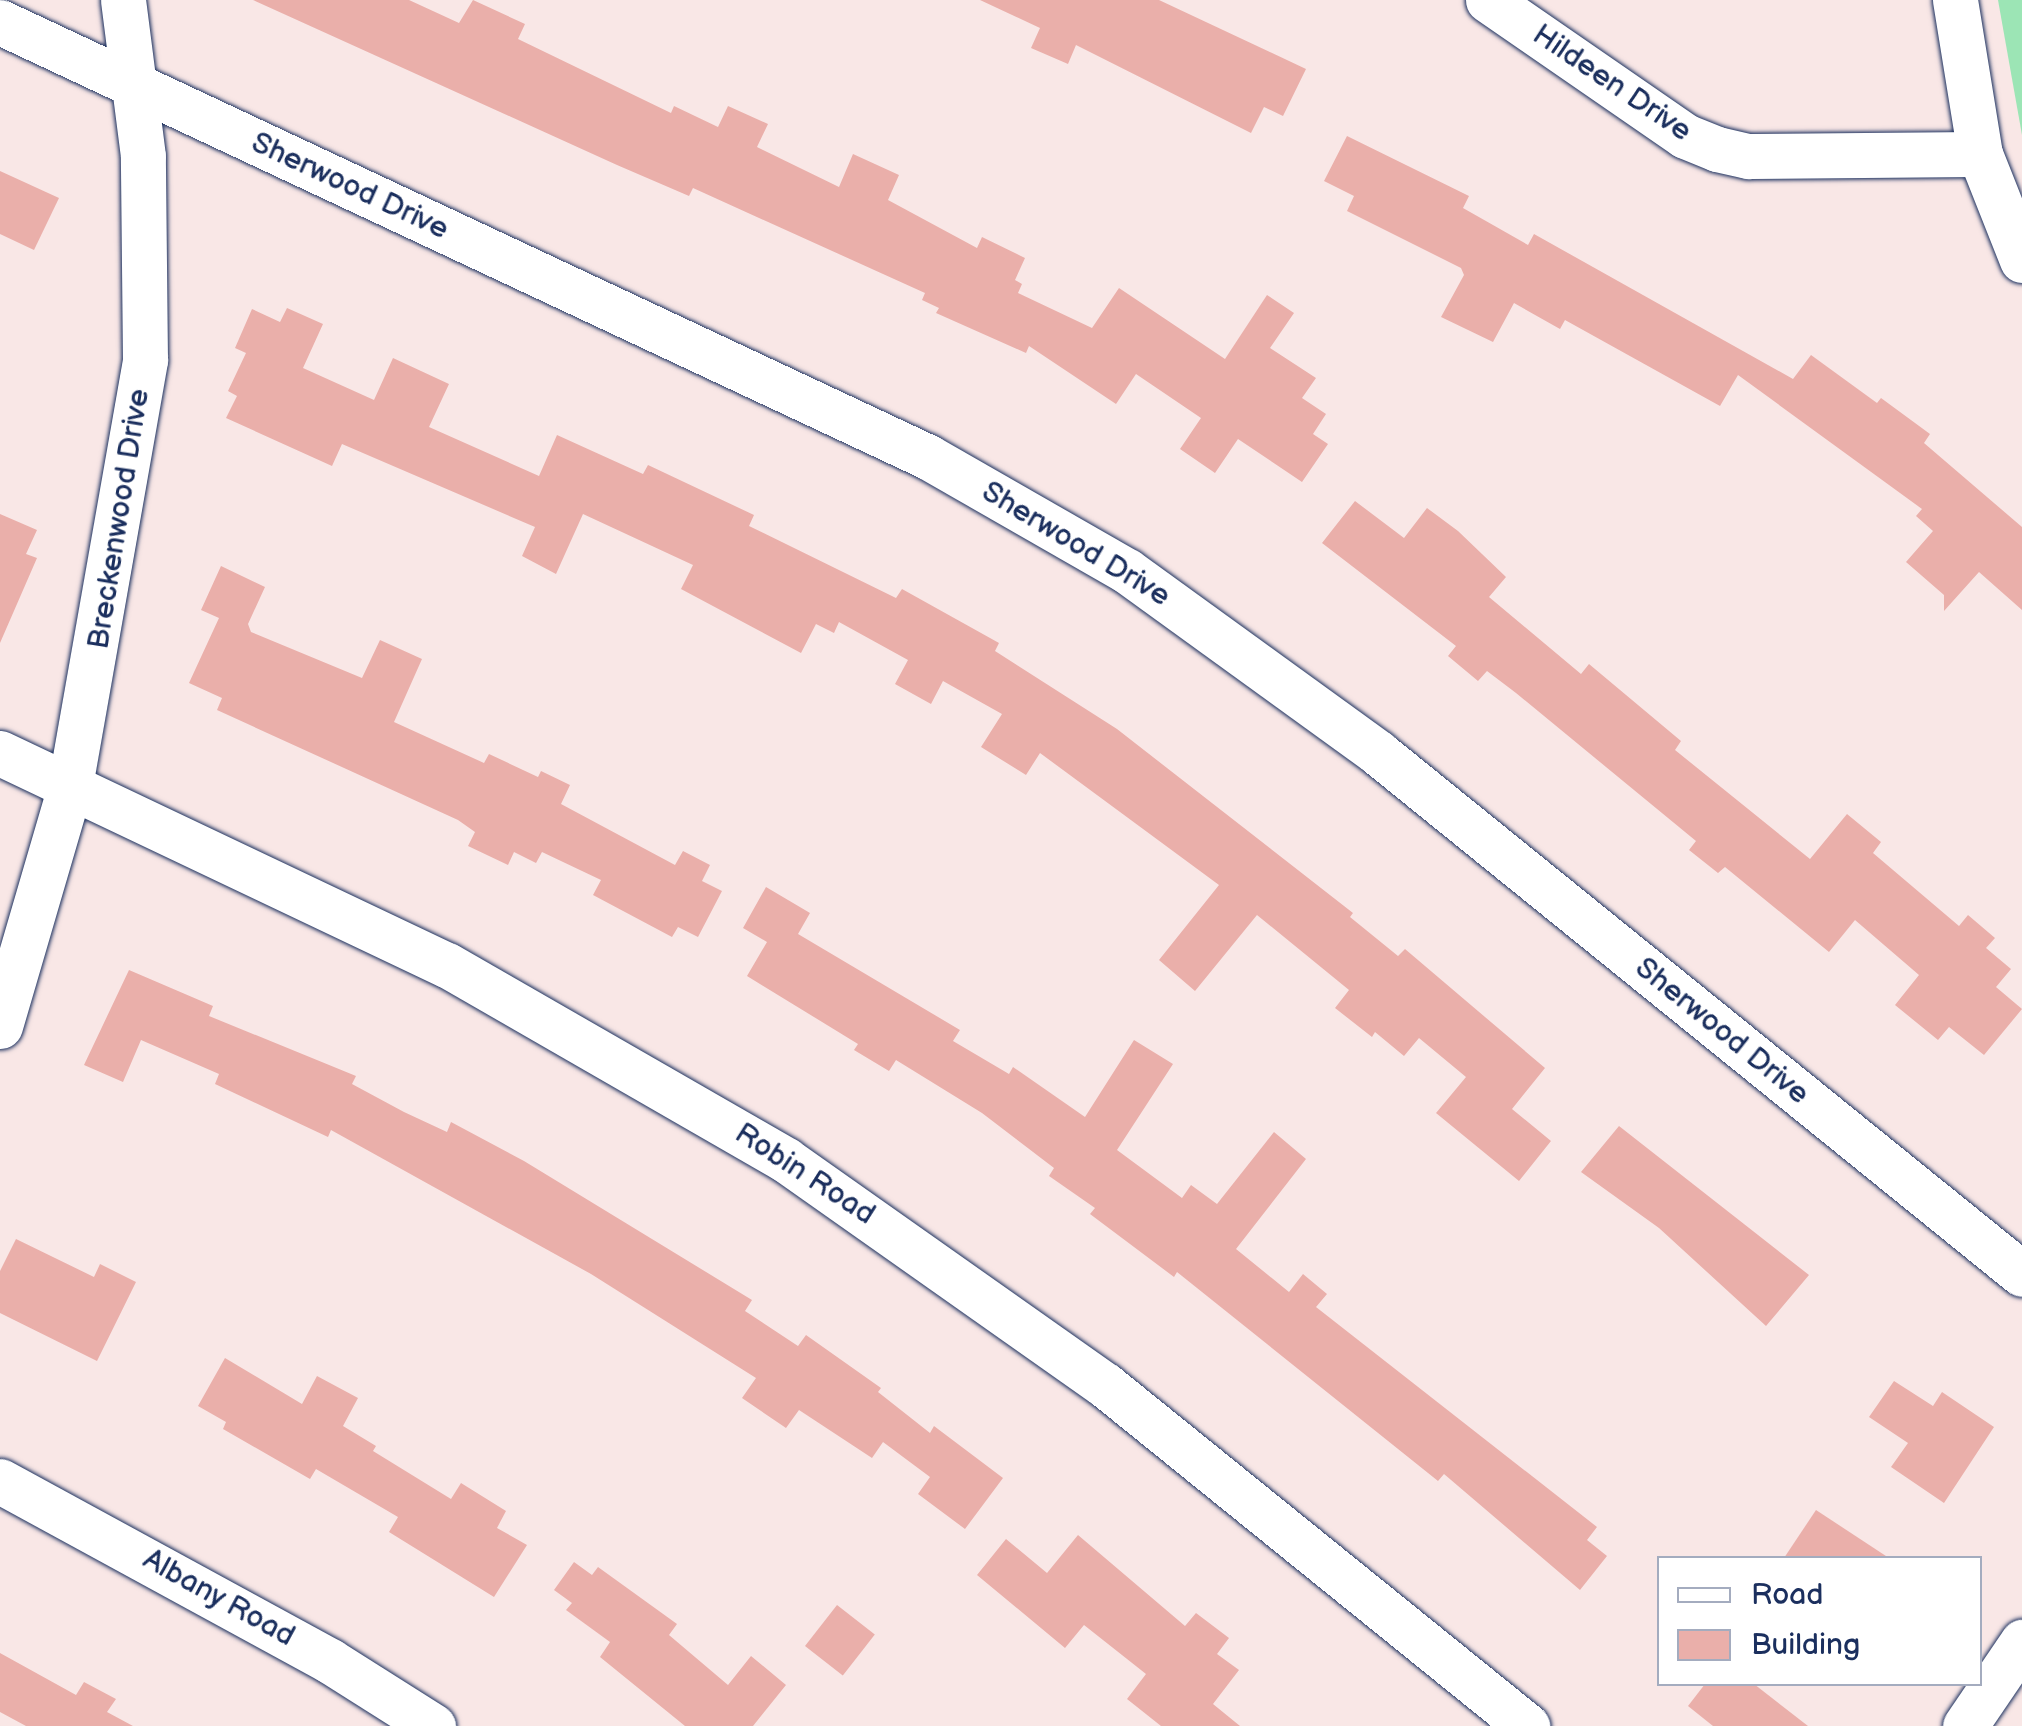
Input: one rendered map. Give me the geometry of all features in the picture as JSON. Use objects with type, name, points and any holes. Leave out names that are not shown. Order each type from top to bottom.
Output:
[{"type":"street","name":"Breckenwood Drive","points":[[0,1026],[70,786],[145,360],[143,156],[123,0]]},
{"type":"street","name":"Hildeen Drive","points":[[1488,0],[1685,136],[1717,149],[1748,156],[1980,154]]},
{"type":"street","points":[[1955,0],[1980,154],[2022,260]]},
{"type":"street","name":"Sherwood Drive","points":[[0,22],[928,458],[1127,572],[1378,753],[2022,1274]]},
{"type":"street","name":"Robin Road","points":[[0,753],[465,974],[786,1160],[1105,1385],[1527,1726]]},
{"type":"street","name":"Albany Road","points":[[0,1481],[330,1660],[433,1726]]},
{"type":"street","points":[[1965,1726],[2022,1642]]},
{"type":"green space","points":[[1998,0],[2022,0],[2022,135]]},
{"type":"building","points":[[253,0],[409,0],[459,23],[473,0],[525,24],[518,39],[671,113],[674,106],[718,127],[728,106],[768,124],[757,147],[839,187],[853,154],[899,175],[888,200],[977,248],[982,237],[1025,258],[1015,280],[1022,284],[1018,293],[1092,328],[1119,288],[1225,359],[1267,295],[1294,313],[1270,348],[1316,378],[1302,398],[1326,414],[1313,434],[1328,444],[1302,482],[1238,439],[1215,473],[1180,449],[1201,418],[1136,374],[1116,404],[1029,346],[1026,353],[936,313],[939,308],[922,300],[925,293],[693,188],[689,196],[617,165]]},
{"type":"building","points":[[980,0],[1159,0],[1306,69],[1283,116],[1264,107],[1251,133],[1076,45],[1068,64],[1031,48],[1040,28]]},
{"type":"building","points":[[1347,136],[1469,196],[1463,208],[1528,245],[1534,234],[1793,379],[1811,355],[1877,403],[1881,398],[1930,434],[1924,443],[2022,527],[2022,610],[1979,572],[1944,611],[1944,595],[1906,562],[1933,531],[1916,516],[1922,509],[1738,375],[1720,406],[1565,320],[1560,329],[1514,303],[1493,342],[1441,317],[1464,275],[1461,268],[1347,211],[1354,196],[1324,181]]},
{"type":"building","points":[[0,171],[59,198],[34,250],[0,234]]},
{"type":"building","points":[[287,308],[323,324],[303,368],[374,400],[393,358],[449,384],[429,427],[539,476],[557,435],[643,474],[648,465],[754,515],[749,526],[896,598],[902,589],[999,643],[995,651],[1117,729],[1353,913],[1350,917],[1398,956],[1405,949],[1545,1068],[1512,1109],[1551,1141],[1519,1181],[1436,1113],[1466,1077],[1419,1038],[1404,1056],[1375,1032],[1372,1037],[1335,1008],[1349,990],[1257,915],[1195,991],[1159,960],[1219,885],[1040,753],[1026,775],[981,747],[1002,714],[943,681],[931,704],[895,684],[908,660],[839,622],[834,633],[816,624],[801,653],[681,589],[693,565],[583,514],[556,574],[522,556],[535,527],[342,444],[332,466],[226,418],[237,396],[228,391],[246,353],[235,348],[252,309],[280,322]]},
{"type":"building","points":[[1355,501],[1404,538],[1427,508],[1458,531],[1506,577],[1489,597],[1581,674],[1589,664],[1681,741],[1675,750],[1810,859],[1847,814],[1881,842],[1873,853],[1959,926],[1968,915],[1995,938],[1986,948],[2011,969],[1996,987],[2022,1009],[1984,1055],[1949,1027],[1938,1040],[1895,1005],[1919,975],[1855,920],[1829,952],[1725,867],[1718,873],[1689,850],[1696,841],[1487,671],[1478,681],[1448,656],[1456,646],[1322,543]]},
{"type":"building","points":[[0,514],[37,530],[26,554],[37,558],[0,643]]},
{"type":"building","points":[[221,566],[265,587],[248,624],[251,632],[362,678],[380,640],[422,659],[394,722],[484,763],[489,754],[538,777],[541,771],[570,785],[561,804],[675,865],[683,851],[710,865],[702,881],[722,891],[698,937],[678,927],[672,937],[593,895],[601,880],[542,852],[536,863],[514,852],[508,865],[468,846],[475,832],[458,820],[217,710],[222,698],[189,683],[219,618],[201,610]]},
{"type":"building","points":[[766,887],[810,913],[798,934],[960,1030],[953,1041],[1009,1074],[1013,1067],[1085,1117],[1134,1040],[1173,1064],[1117,1150],[1182,1198],[1191,1185],[1217,1204],[1274,1132],[1306,1159],[1236,1249],[1289,1292],[1303,1274],[1327,1294],[1316,1307],[1597,1527],[1587,1540],[1607,1556],[1580,1590],[1444,1474],[1438,1481],[1177,1272],[1174,1277],[1090,1214],[1095,1208],[1049,1176],[1054,1168],[982,1113],[896,1060],[889,1071],[854,1050],[858,1044],[747,976],[767,942],[743,928]]},
{"type":"building","points":[[129,970],[213,1006],[209,1016],[356,1076],[352,1084],[404,1112],[447,1132],[451,1122],[524,1161],[752,1300],[745,1311],[798,1346],[806,1335],[881,1388],[878,1392],[930,1433],[934,1426],[1003,1478],[965,1529],[918,1494],[930,1477],[883,1442],[872,1458],[799,1410],[786,1428],[742,1398],[756,1378],[591,1274],[331,1130],[328,1137],[215,1084],[219,1074],[141,1040],[123,1082],[84,1065]]},
{"type":"building","points":[[1619,1126],[1809,1275],[1766,1326],[1659,1228],[1581,1172]]},
{"type":"building","points":[[16,1239],[94,1277],[100,1264],[136,1282],[97,1361],[0,1313],[0,1271]]},
{"type":"building","points":[[225,1358],[302,1404],[317,1376],[358,1398],[343,1426],[376,1446],[373,1451],[451,1499],[461,1483],[506,1511],[497,1528],[527,1545],[494,1597],[389,1532],[398,1517],[316,1469],[310,1479],[223,1429],[226,1422],[198,1406]]},
{"type":"building","points":[[1894,1381],[1933,1406],[1942,1392],[1994,1427],[1944,1503],[1891,1467],[1908,1443],[1869,1417]]},
{"type":"building","points":[[1816,1510],[1886,1556],[1785,1556]]},
{"type":"building","points":[[1078,1535],[1185,1626],[1196,1613],[1229,1638],[1217,1654],[1239,1670],[1213,1704],[1240,1726],[1161,1726],[1127,1699],[1146,1674],[1084,1625],[1065,1648],[977,1575],[1006,1539],[1047,1573]]},
{"type":"building","points":[[574,1562],[592,1575],[598,1567],[677,1624],[669,1635],[728,1685],[751,1656],[786,1685],[753,1726],[685,1726],[600,1657],[610,1642],[566,1610],[572,1603],[554,1590]]},
{"type":"building","points":[[837,1605],[875,1635],[843,1676],[805,1646]]},
{"type":"building","points":[[0,1653],[76,1695],[84,1682],[116,1699],[107,1712],[133,1726],[26,1726],[0,1712]]},
{"type":"building","points":[[1703,1686],[1757,1686],[1808,1726],[1713,1726],[1688,1706]]}]
